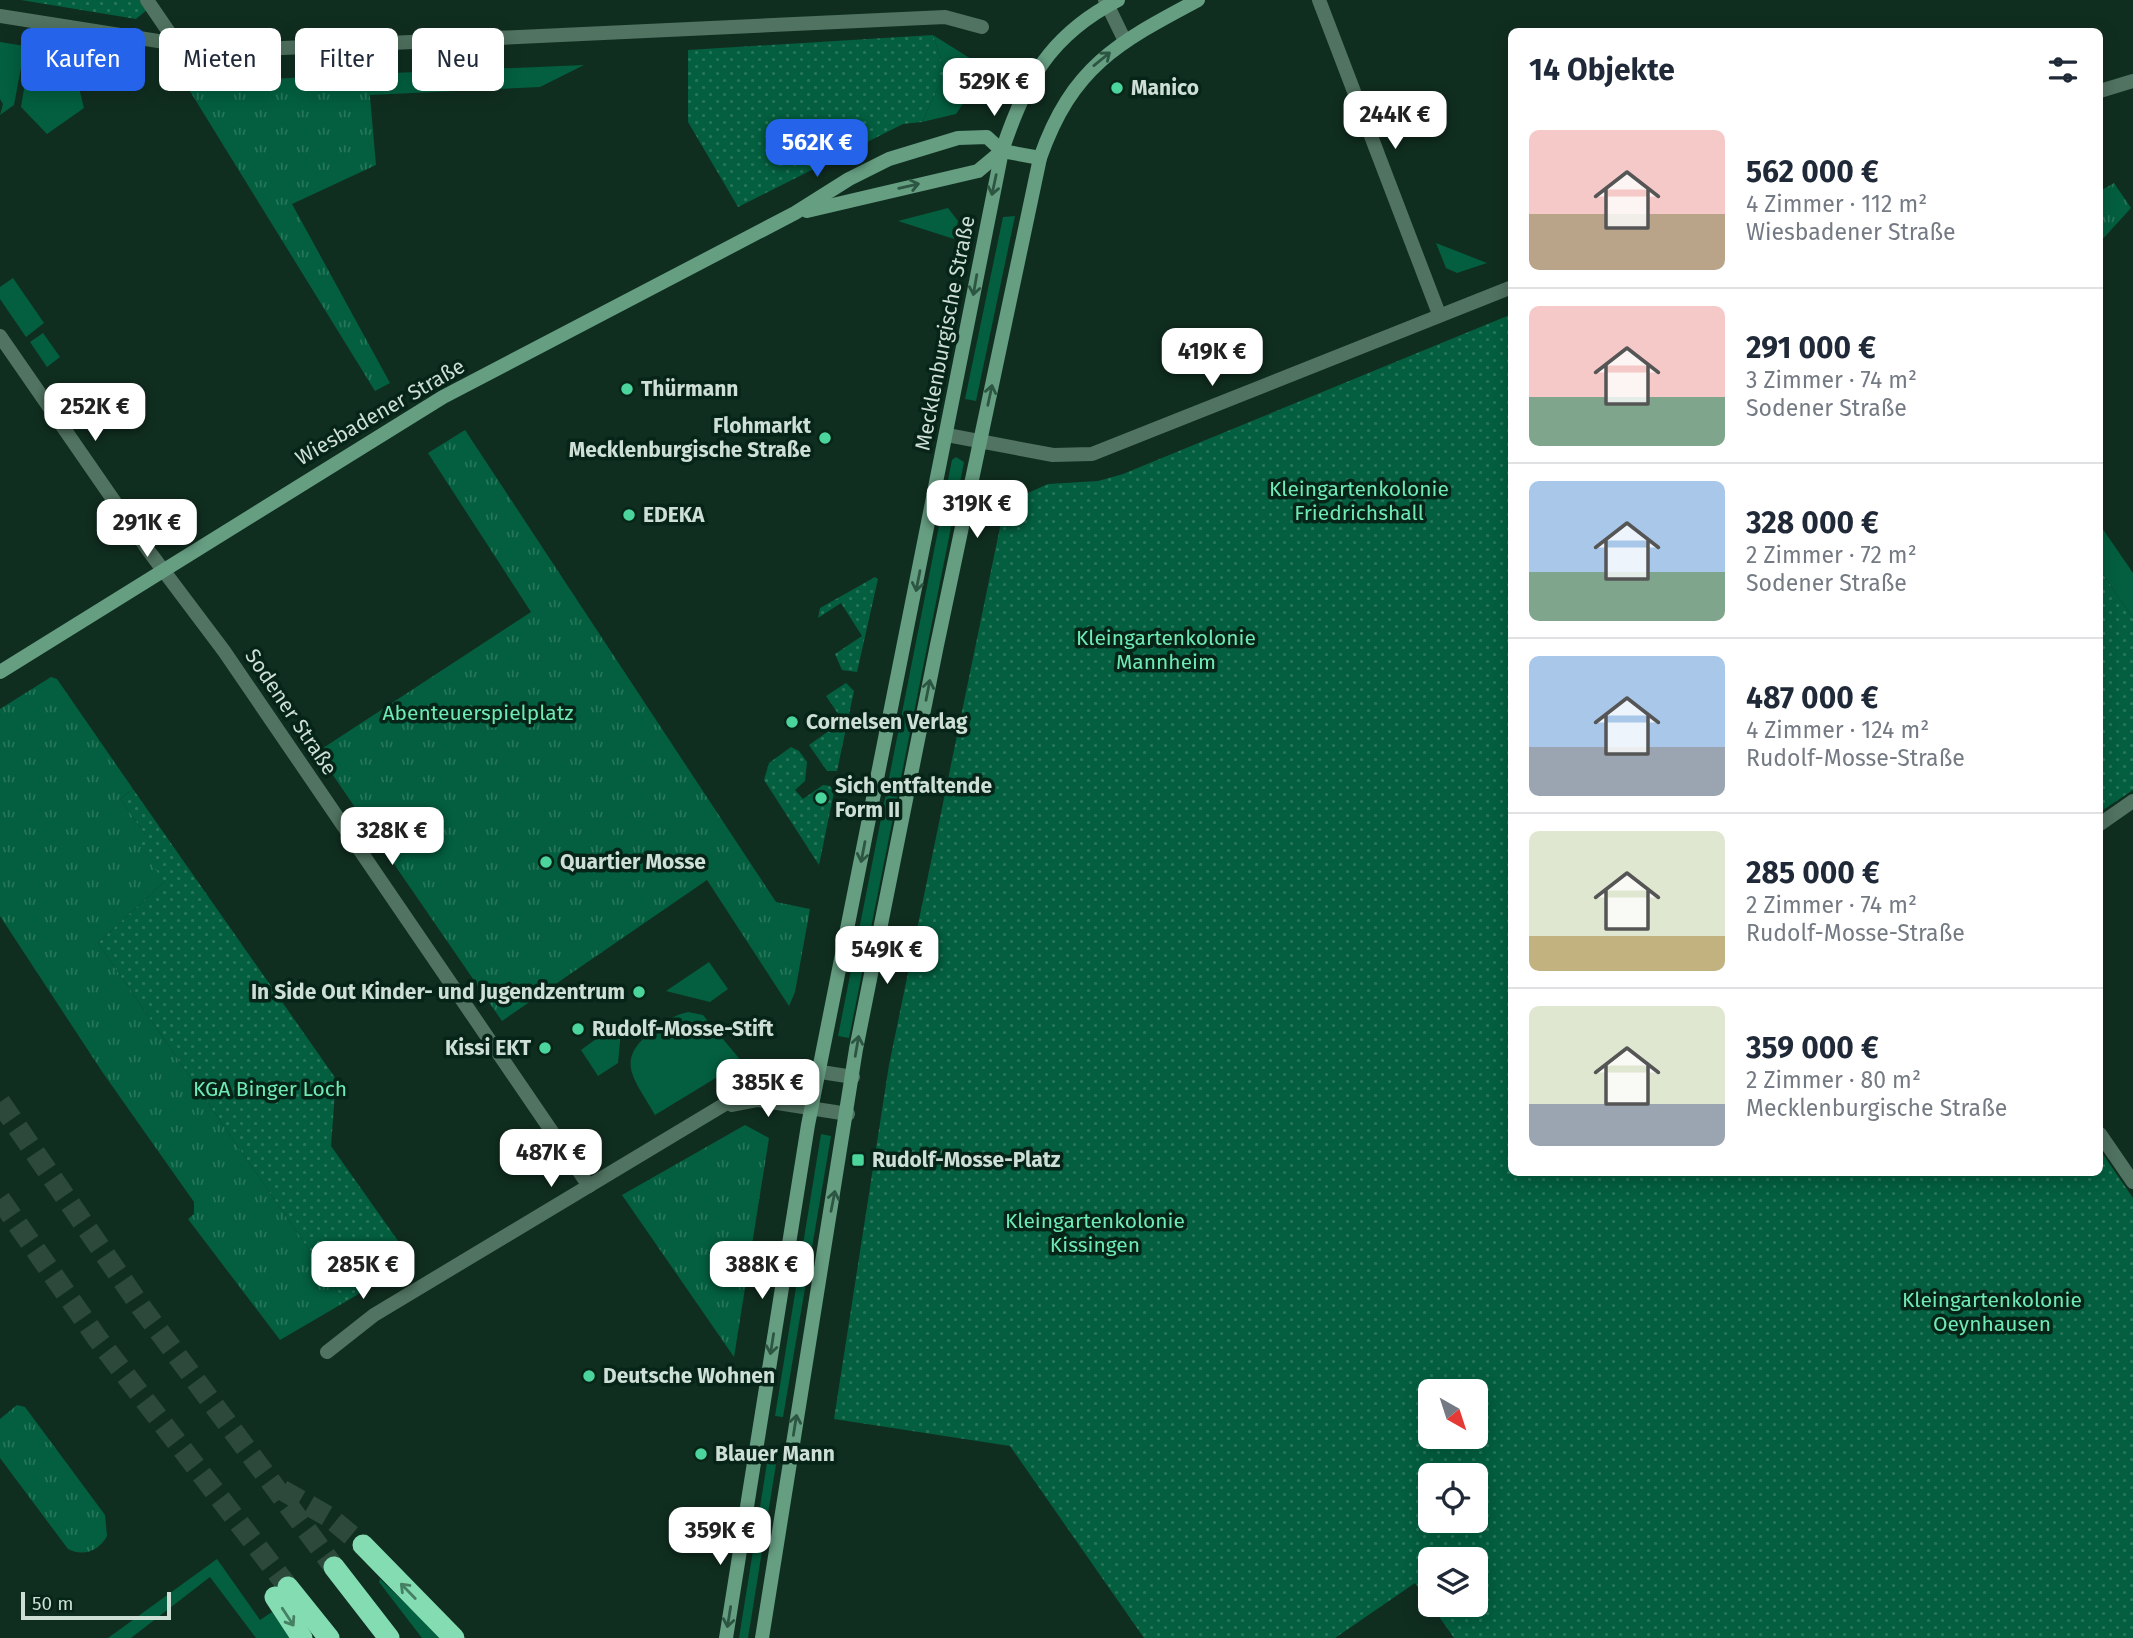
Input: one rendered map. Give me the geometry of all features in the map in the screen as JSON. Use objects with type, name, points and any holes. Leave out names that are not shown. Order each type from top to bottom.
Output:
[{"type":"highway","points":[[363,1545],[453,1638]]},
{"type":"highway","points":[[334,1567],[389,1638]]},
{"type":"highway","points":[[302,1638],[281,1592],[329,1638]]},
{"type":"main road","points":[[762,1638],[853,1077],[979,442],[1040,158],[1054,120],[1078,82],[1095,64],[1125,41],[1198,0]]},
{"type":"main road","name":"Mecklenburgische Straße","points":[[726,1638],[812,1107],[1002,151],[1020,98],[1038,67],[1080,22],[1110,2]]},
{"type":"main road","name":"Wiesbadener Straße","points":[[0,672],[415,413],[795,213],[849,179],[889,159],[958,138],[987,137],[1002,151],[1040,158]]},
{"type":"main road","name":"Wiesbadener Straße","points":[[795,213],[978,171],[1002,151]]},
{"type":"street","points":[[148,0],[166,28]]},
{"type":"street","points":[[1319,0],[1439,314]]},
{"type":"street","points":[[1110,2],[1125,41]]},
{"type":"street","points":[[0,16],[159,41]]},
{"type":"street","points":[[281,48],[946,17],[982,27]]},
{"type":"street","points":[[2103,90],[2133,80]]},
{"type":"street","points":[[947,435],[1053,455],[1092,454],[1508,288]]},
{"type":"street","name":"Sodener Straße","points":[[0,336],[162,570],[224,651],[589,1186]]},
{"type":"street","points":[[2103,822],[2133,801]]},
{"type":"street","points":[[327,1352],[374,1315],[789,1067],[853,1077]]},
{"type":"street","points":[[723,1107],[758,1100],[848,1114]]},
{"type":"street","points":[[2103,1138],[2133,1181]]},
{"type":"green space","points":[[21,0],[142,0],[148,9],[136,19]]},
{"type":"green space","points":[[933,35],[976,62],[983,74],[956,114],[922,122],[945,73]]},
{"type":"green space","points":[[933,35],[945,73],[922,122],[903,124],[738,207],[688,122],[688,50]]},
{"type":"green space","points":[[0,42],[21,45],[21,67],[14,105],[0,115],[3,104],[0,99]]},
{"type":"green space","points":[[584,65],[540,87],[504,89],[504,68]]},
{"type":"green space","points":[[412,72],[412,91],[455,91],[370,95],[370,91],[398,91],[398,73]]},
{"type":"green space","points":[[281,78],[295,78],[295,91],[369,91],[376,165],[292,204],[390,383],[375,391],[190,91],[281,91]]},
{"type":"green space","points":[[24,91],[80,91],[84,108],[47,134],[21,107]]},
{"type":"green space","points":[[2114,183],[2131,208],[2103,239],[2103,189]]},
{"type":"green space","points":[[948,208],[958,221],[954,239],[898,221]]},
{"type":"green space","points":[[1015,216],[976,401],[965,399],[1003,217]]},
{"type":"green space","points":[[1436,243],[1487,263],[1457,273],[1446,268]]},
{"type":"green space","points":[[13,278],[44,323],[26,337],[0,299],[0,287]]},
{"type":"green space","points":[[1508,316],[1508,1176],[2103,1176],[2103,1154],[2133,1198],[2133,1638],[1454,1638],[1439,1617],[1488,1617],[1488,1547],[1418,1547],[1418,1587],[1415,1583],[1335,1638],[1144,1638],[1010,1446],[834,1419],[889,1065],[1005,503],[1048,484],[1098,481],[1123,474]]},
{"type":"green space","points":[[43,333],[60,357],[47,367],[30,342]]},
{"type":"green space","name":"Abenteuerspielplatz","points":[[465,430],[776,902],[810,909],[795,992],[789,1006],[707,880],[502,1021],[317,752],[531,612],[428,453]]},
{"type":"green space","points":[[956,457],[964,462],[849,1038],[838,1036],[952,460]]},
{"type":"green space","points":[[2103,529],[2133,573],[2133,618],[2103,574]]},
{"type":"green space","points":[[2103,574],[2133,618],[2133,790],[2103,810]]},
{"type":"green space","points":[[875,577],[878,579],[857,672],[842,670],[835,654],[862,636],[841,603],[818,618],[820,608]]},
{"type":"green space","points":[[51,677],[57,679],[133,789],[120,799],[145,834],[164,882],[98,943],[345,1302],[280,1340],[188,1219],[194,1214],[194,1202],[103,1073],[0,916],[0,709]]},
{"type":"green space","points":[[846,683],[854,691],[837,771],[827,771],[809,745],[843,721],[826,696]]},
{"type":"green space","points":[[791,747],[799,751],[807,762],[805,781],[795,790],[803,799],[823,785],[830,786],[834,792],[819,865],[764,780],[769,763]]},
{"type":"green space","name":"KGA Binger Loch","points":[[133,789],[336,1079],[331,1146],[413,1262],[345,1302],[98,943],[164,882],[139,844],[145,834],[120,799]]},
{"type":"green space","points":[[709,962],[728,989],[710,1002],[666,991]]},
{"type":"green space","points":[[688,1012],[703,1015],[742,1062],[655,1115],[635,1080],[631,1060],[641,1041],[654,1030],[670,1019]]},
{"type":"green space","points":[[622,1020],[618,1063],[598,1076],[581,1050]]},
{"type":"green space","points":[[745,1125],[769,1138],[734,1357],[622,1195]]},
{"type":"green space","points":[[821,1134],[831,1136],[783,1417],[775,1416]]},
{"type":"green space","points":[[17,1405],[25,1407],[105,1515],[107,1536],[95,1549],[79,1552],[68,1549],[0,1458],[0,1419]]},
{"type":"green space","points":[[768,1457],[777,1458],[748,1638],[739,1638]]},
{"type":"green space","points":[[217,1559],[260,1620],[272,1612],[291,1638],[256,1638],[210,1577],[131,1638],[108,1638]]},
{"type":"green space","points":[[380,1579],[442,1638],[422,1638],[379,1582]]},
{"type":"tunnel","points":[[0,1102],[141,1307],[334,1567]]},
{"type":"tunnel","points":[[0,1199],[97,1338],[288,1587]]},
{"type":"tunnel","points":[[282,1490],[329,1517],[363,1545]]},
{"type":"place","name":"Manico","points":[[1117,88]]},
{"type":"place","name":"Thürmann","points":[[627,389]]},
{"type":"place","name":"Flohmarkt Mecklenburgische Straße","points":[[825,438]]},
{"type":"place","name":"EDEKA","points":[[629,515]]},
{"type":"place","name":"Cornelsen Verlag","points":[[792,722]]},
{"type":"place","name":"Sich entfaltende Form II","points":[[821,798]]},
{"type":"place","name":"Quartier Mosse","points":[[546,862]]},
{"type":"place","name":"In Side Out Kinder- und Jugendzentrum","points":[[639,992]]},
{"type":"place","name":"Rudolf-Mosse-Stift","points":[[578,1029]]},
{"type":"place","name":"Kissi EKT","points":[[545,1048]]},
{"type":"place","name":"Rudolf-Mosse-Platz","points":[[858,1160]]},
{"type":"place","name":"Deutsche Wohnen","points":[[589,1376]]},
{"type":"place","name":"Blauer Mann","points":[[701,1454]]},
{"type":"park label","name":"Kleingartenkolonie Friedrichshall","points":[[1359,501]]},
{"type":"park label","name":"Kleingartenkolonie Mannheim","points":[[1166,650]]},
{"type":"park label","name":"Kleingartenkolonie Kissingen","points":[[1095,1233]]},
{"type":"park label","name":"Kleingartenkolonie Oeynhausen","points":[[1992,1312]]}]
